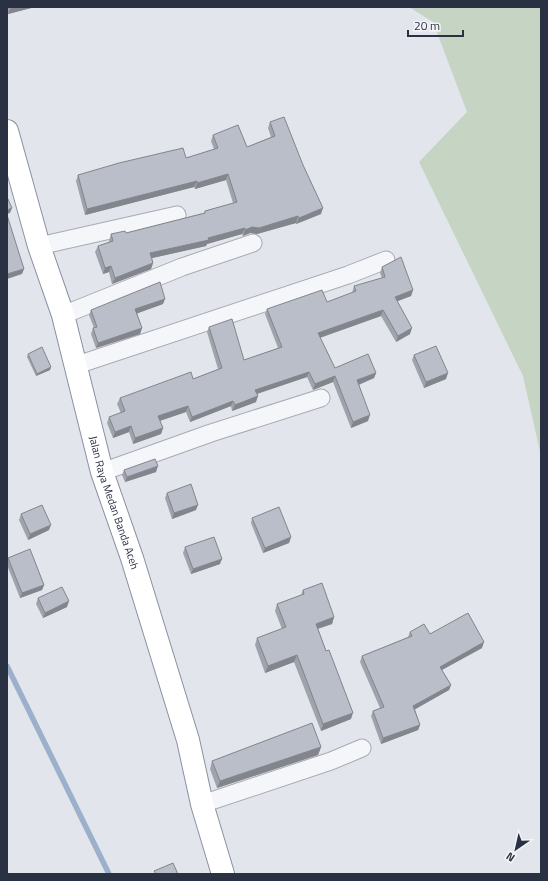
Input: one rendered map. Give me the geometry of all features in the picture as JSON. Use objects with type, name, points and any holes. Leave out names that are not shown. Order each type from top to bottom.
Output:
[{"type":"highway","name":"Jalan Raya Medan Banda Aceh","points":[[7,131],[39,246],[63,315],[77,365],[102,472],[132,558],[188,740],[202,804],[223,874]]},
{"type":"street","points":[[39,246],[177,215]]},
{"type":"street","points":[[63,315],[182,268],[254,243]]},
{"type":"street","points":[[77,365],[348,275],[386,260]]},
{"type":"street","points":[[102,472],[211,433],[321,398]]},
{"type":"street","points":[[202,804],[331,761],[362,748]]},
{"type":"green space","points":[[409,7],[541,7],[541,456],[523,376],[419,162],[467,112],[433,22]]},
{"type":"building","points":[[284,117],[303,165],[323,208],[299,218],[298,216],[259,228],[252,227],[245,230],[245,228],[208,238],[209,240],[150,253],[153,263],[115,278],[111,266],[105,268],[98,246],[113,241],[111,234],[125,231],[126,233],[205,213],[205,211],[237,202],[228,174],[197,183],[197,181],[87,209],[78,175],[119,163],[183,148],[186,158],[218,148],[213,135],[238,125],[247,147],[275,136],[270,122]]},
{"type":"building","points":[[7,197],[12,208],[7,210]]},
{"type":"building","points":[[7,215],[24,269],[7,274]]},
{"type":"building","points":[[401,257],[413,290],[395,297],[412,328],[398,336],[383,310],[318,333],[335,368],[368,354],[376,373],[357,380],[370,415],[353,422],[335,376],[315,384],[309,372],[255,390],[258,396],[235,405],[233,401],[192,417],[188,406],[158,416],[163,428],[135,438],[131,426],[115,432],[109,417],[125,411],[120,398],[191,372],[193,379],[222,368],[209,327],[232,319],[244,360],[282,347],[267,309],[322,290],[327,302],[356,291],[354,286],[385,277],[382,267]]},
{"type":"building","points":[[160,282],[165,299],[135,309],[142,328],[98,343],[93,328],[97,327],[91,310]]},
{"type":"building","points":[[436,346],[448,373],[426,382],[414,355]]},
{"type":"building","points":[[42,347],[51,367],[37,374],[28,354]]},
{"type":"building","points":[[155,459],[158,466],[127,477],[124,470]]},
{"type":"building","points":[[191,484],[198,505],[174,513],[167,493]]},
{"type":"building","points":[[42,505],[51,525],[30,534],[21,514]]},
{"type":"building","points":[[279,507],[291,537],[265,548],[252,518]]},
{"type":"building","points":[[214,537],[222,559],[193,569],[185,547]]},
{"type":"building","points":[[30,549],[44,585],[22,593],[8,558]]},
{"type":"building","points":[[322,583],[334,617],[316,624],[326,651],[329,650],[353,713],[323,724],[297,655],[268,666],[257,638],[286,627],[277,604],[304,594],[303,590]]},
{"type":"building","points":[[62,587],[69,601],[45,613],[38,598]]},
{"type":"building","points":[[468,613],[484,642],[440,667],[451,685],[413,706],[420,725],[383,738],[373,711],[384,707],[362,656],[412,636],[410,632],[424,624],[430,634]]},
{"type":"building","points":[[312,723],[321,747],[220,781],[212,761]]},
{"type":"building","points":[[173,863],[178,874],[156,874],[154,871]]},
{"type":"waterway","points":[[7,666],[109,874]]}]
